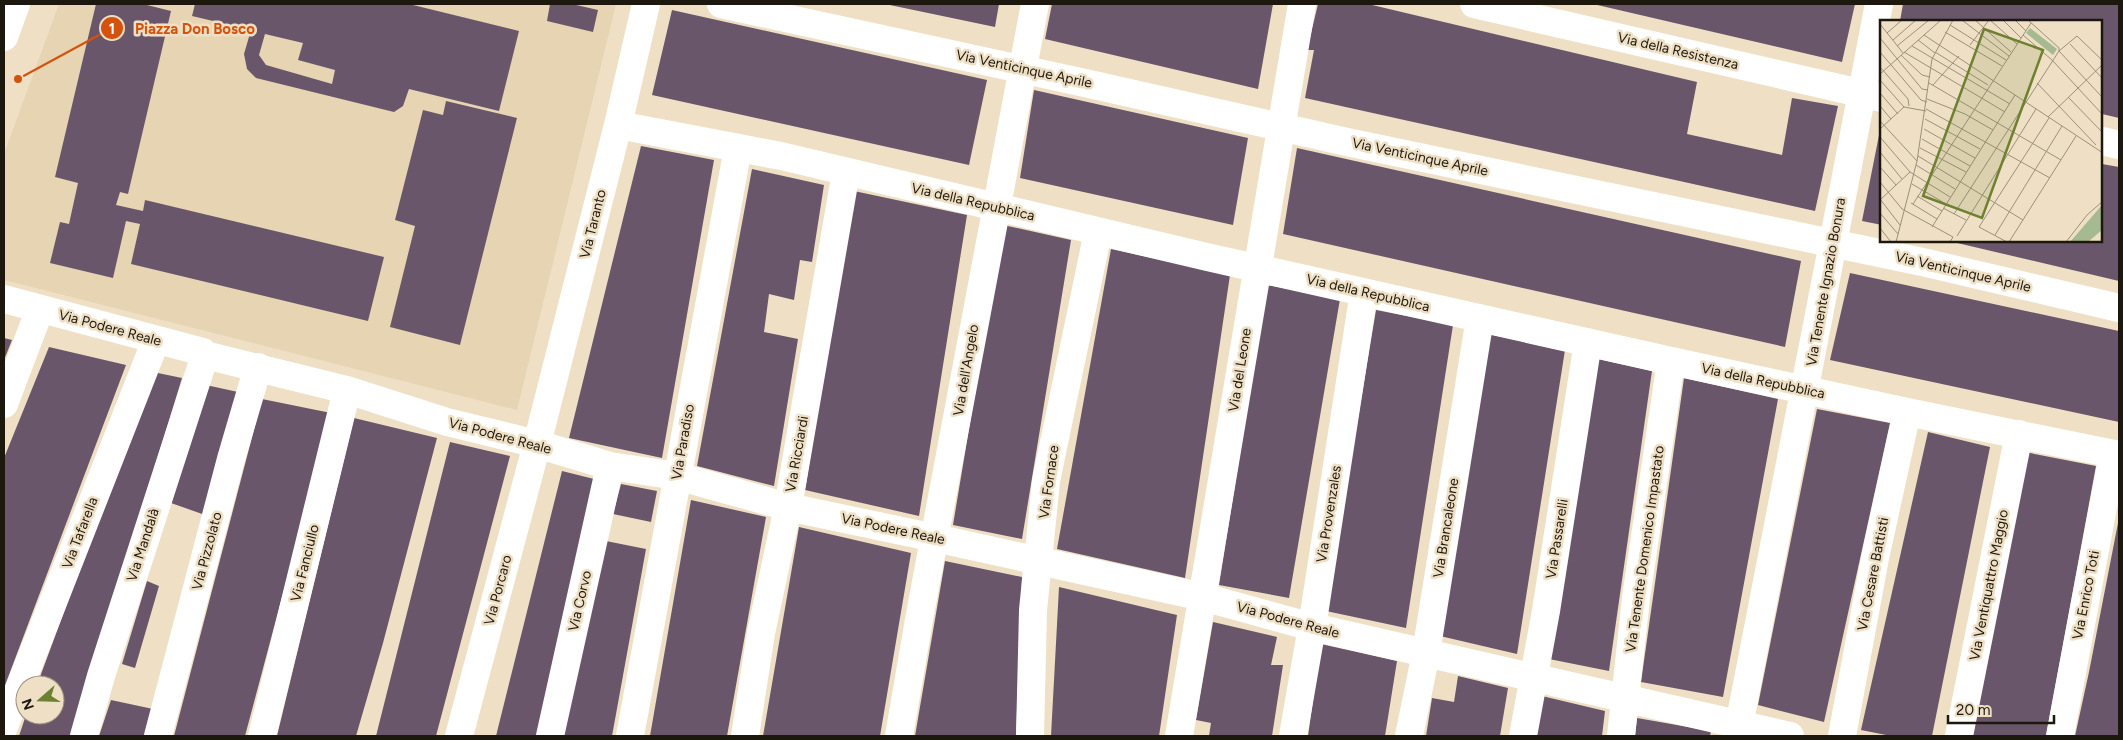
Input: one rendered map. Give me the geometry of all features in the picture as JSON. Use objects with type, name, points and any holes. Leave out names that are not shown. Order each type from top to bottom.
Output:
[{"type":"street","points":[[4,37],[16,4]]},
{"type":"street","name":"Via Taranto","points":[[537,444],[618,124],[646,4]]},
{"type":"street","name":"Via Venticinque Aprile","points":[[720,4],[1023,69],[1280,127],[1927,263],[2119,308]]},
{"type":"street","name":"Via dell'Angelo","points":[[899,736],[1035,4]]},
{"type":"street","name":"Via del Leone","points":[[1179,736],[1256,268],[1302,4]]},
{"type":"street","name":"Via della Resistenza","points":[[1474,4],[1872,96]]},
{"type":"street","name":"Via Tenente Ignazio Bonura","points":[[1738,730],[1806,390],[1832,243],[1872,96],[1879,4]]},
{"type":"street","name":"Via della Repubblica","points":[[618,124],[846,172],[1098,232],[1671,361],[2116,455]]},
{"type":"street","points":[[2103,141],[2119,145]]},
{"type":"street","name":"Via Paradiso","points":[[630,736],[738,148]]},
{"type":"street","name":"Via Ricciardi","points":[[745,736],[761,633],[788,507],[846,172]]},
{"type":"street","name":"Via Fornace","points":[[1030,736],[1033,610],[1046,481],[1098,232]]},
{"type":"street","name":"Via Provenzales","points":[[1293,736],[1312,627],[1364,292]]},
{"type":"street","name":"Via Podere Reale","points":[[4,299],[203,352],[204,355],[348,390],[447,422],[537,444],[610,466],[677,476],[788,507],[1203,598],[1312,627],[1625,699],[1738,730],[1790,736]]},
{"type":"street","points":[[4,404],[40,309]]},
{"type":"street","name":"Via Brancaleone","points":[[1409,736],[1426,653],[1480,318]]},
{"type":"street","name":"Via Tafarella","points":[[4,727],[156,340]]},
{"type":"street","name":"Via Passarelli","points":[[1523,736],[1534,679],[1588,342]]},
{"type":"street","name":"Via Mandalà","points":[[84,736],[101,676],[204,355]]},
{"type":"street","name":"Via Tenente Domenico Impastato","points":[[1621,736],[1636,598],[1671,361]]},
{"type":"street","name":"Via Pizzolato","points":[[158,736],[231,459],[258,367]]},
{"type":"street","name":"Via Fanciullo","points":[[262,736],[348,390]]},
{"type":"street","name":"Via Cesare Battisti","points":[[1842,736],[1875,558],[1907,412]]},
{"type":"street","name":"Via Ventiquattro Maggio","points":[[1959,736],[2019,434]]},
{"type":"street","name":"Via Porcaro","points":[[459,736],[537,444]]},
{"type":"street","name":"Via Enrico Toti","points":[[2060,736],[2116,455]]},
{"type":"street","name":"Via Corvo","points":[[550,736],[610,466]]},
{"type":"shaded area","points":[[59,4],[616,4],[517,410],[4,280],[4,154]]},
{"type":"building","points":[[96,4],[143,4],[171,11],[128,194],[120,192],[116,205],[143,211],[145,200],[384,257],[368,321],[131,264],[140,224],[126,221],[113,278],[50,263],[60,222],[69,224],[78,183],[55,177]]},
{"type":"building","points":[[195,4],[409,4],[519,31],[499,111],[409,89],[403,106],[394,112],[256,78],[247,69],[244,54],[251,30],[192,16]],"holes":[[[265,34],[303,43],[298,60],[335,70],[332,84],[266,65],[259,55]]]},
{"type":"building","points":[[550,4],[572,4],[598,10],[593,32],[547,21]]},
{"type":"building","points":[[885,4],[999,4],[995,27]]},
{"type":"building","points":[[1052,4],[1273,4],[1258,89],[1045,39]]},
{"type":"building","points":[[1318,4],[1368,4],[1697,82],[1687,134],[1782,155],[1792,98],[1838,106],[1815,211],[1305,98],[1314,50],[1307,50]]},
{"type":"building","points":[[1593,4],[1855,4],[1842,62]]},
{"type":"building","points":[[1903,4],[2119,4],[2119,118],[2103,114],[2103,20],[1900,20]]},
{"type":"building","points":[[672,10],[987,80],[969,165],[652,95]]},
{"type":"building","points":[[1034,90],[1248,138],[1233,225],[1020,178]]},
{"type":"building","points":[[446,101],[517,118],[460,345],[390,327],[415,226],[395,220],[423,110],[443,115]]},
{"type":"building","points":[[1880,130],[1880,225],[1862,221]]},
{"type":"building","points":[[641,146],[714,160],[662,458],[569,438]]},
{"type":"building","points":[[1297,148],[1801,261],[1785,347],[1283,234]]},
{"type":"building","points":[[2103,164],[2119,167],[2119,281],[1953,242],[2103,242]]},
{"type":"building","points":[[752,169],[824,185],[812,262],[800,260],[794,300],[769,294],[764,332],[798,339],[774,486],[697,466]]},
{"type":"building","points":[[854,191],[967,215],[919,516],[805,490]]},
{"type":"building","points":[[1003,225],[1071,240],[1022,539],[953,525]]},
{"type":"building","points":[[1111,249],[1230,275],[1185,578],[1057,549]]},
{"type":"building","points":[[1850,273],[2119,331],[2119,422],[1830,360]]},
{"type":"building","points":[[1267,285],[1340,299],[1289,598],[1219,585]]},
{"type":"building","points":[[1376,310],[1453,325],[1406,628],[1326,611]]},
{"type":"building","points":[[1488,334],[1565,350],[1517,654],[1440,636]]},
{"type":"building","points":[[4,338],[12,340],[4,360]]},
{"type":"building","points":[[49,347],[126,365],[4,688],[4,458]]},
{"type":"building","points":[[1598,359],[1652,371],[1609,671],[1549,659]]},
{"type":"building","points":[[153,372],[182,378],[72,736],[19,736],[23,725],[65,725],[65,675],[41,675]]},
{"type":"building","points":[[1684,378],[1778,399],[1723,697],[1641,682]]},
{"type":"building","points":[[206,385],[238,392],[205,515],[171,503]]},
{"type":"building","points":[[262,399],[331,413],[245,736],[174,736]]},
{"type":"building","points":[[1817,409],[1890,423],[1824,722],[1758,705]]},
{"type":"building","points":[[354,418],[437,438],[383,643],[356,736],[277,736]]},
{"type":"building","points":[[1928,432],[1990,447],[1932,736],[1891,736],[1861,730]]},
{"type":"building","points":[[450,442],[510,456],[436,736],[376,736]]},
{"type":"building","points":[[2025,452],[2096,466],[2046,736],[1971,736]]},
{"type":"building","points":[[562,471],[594,479],[537,736],[496,736]]},
{"type":"building","points":[[621,484],[657,491],[651,522],[613,514]]},
{"type":"building","points":[[691,500],[766,517],[727,736],[650,736]]},
{"type":"building","points":[[2118,523],[2119,736],[2075,736],[2089,672]]},
{"type":"building","points":[[799,527],[911,553],[880,736],[763,736]]},
{"type":"building","points":[[606,541],[646,549],[612,736],[562,736]]},
{"type":"building","points":[[945,561],[1022,577],[1016,736],[915,736]]},
{"type":"building","points":[[147,581],[159,586],[135,668],[122,664]]},
{"type":"building","points":[[1059,587],[1177,615],[1159,736],[1051,736]]},
{"type":"building","points":[[1213,622],[1277,637],[1271,665],[1283,665],[1272,736],[1209,736],[1211,723],[1196,720]]},
{"type":"building","points":[[1321,644],[1397,661],[1385,736],[1308,736]]},
{"type":"building","points":[[1458,676],[1508,688],[1500,736],[1426,736],[1432,698],[1454,702]]},
{"type":"building","points":[[1542,696],[1605,711],[1602,736],[1535,736]]},
{"type":"building","points":[[111,700],[153,709],[146,736],[99,736]]},
{"type":"building","points":[[1637,718],[1711,731],[1710,736],[1635,736]]},
{"type":"place","name":"Piazza Don Bosco","points":[[18,79]]}]
